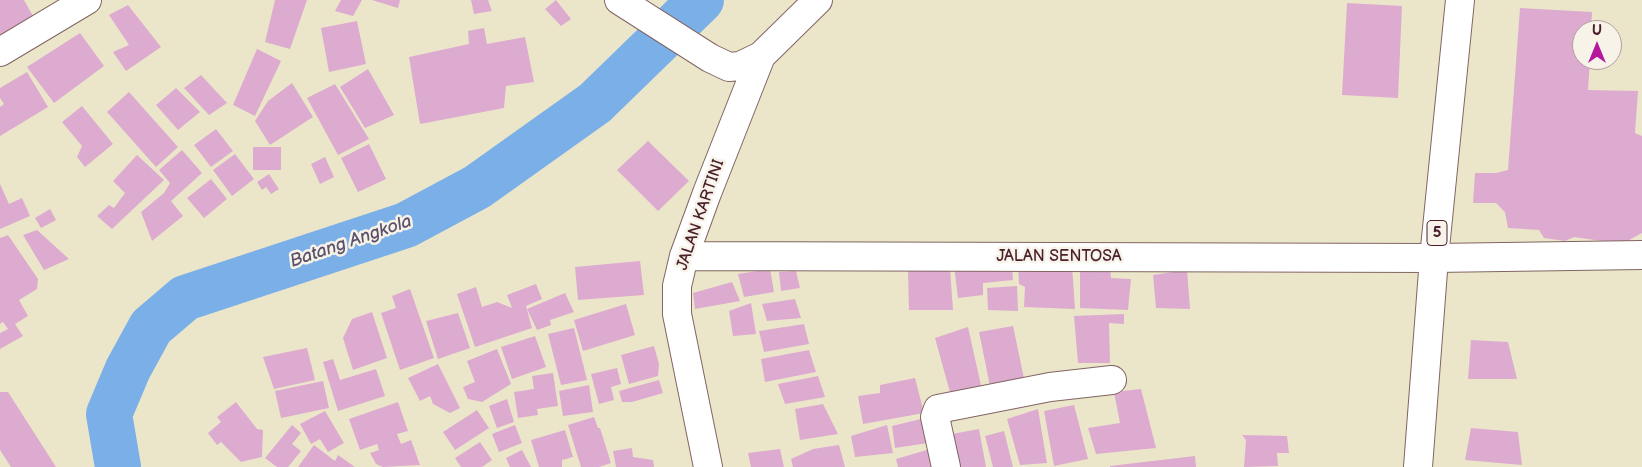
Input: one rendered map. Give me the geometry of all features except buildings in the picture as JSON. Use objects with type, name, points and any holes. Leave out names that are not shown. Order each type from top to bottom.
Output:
[{"type":"main road","points":[[0,52],[87,0]]},
{"type":"main road","points":[[627,6],[710,58],[725,66],[734,67],[761,56],[818,0]]},
{"type":"main road","name":"5","points":[[1418,467],[1434,258],[1460,0]]},
{"type":"main road","name":"JALAN KARTINI","points":[[708,467],[677,314],[677,286],[684,256],[761,56]]},
{"type":"main road","name":"JALAN SENTOSA","points":[[684,256],[1434,258],[1642,255]]},
{"type":"main road","points":[[946,467],[935,417],[938,409],[1050,387],[1112,380]]},
{"type":"waterway","name":"Batang Angkola","points":[[118,467],[109,414],[128,369],[151,327],[185,298],[406,225],[477,187],[595,103],[701,0]]}]
